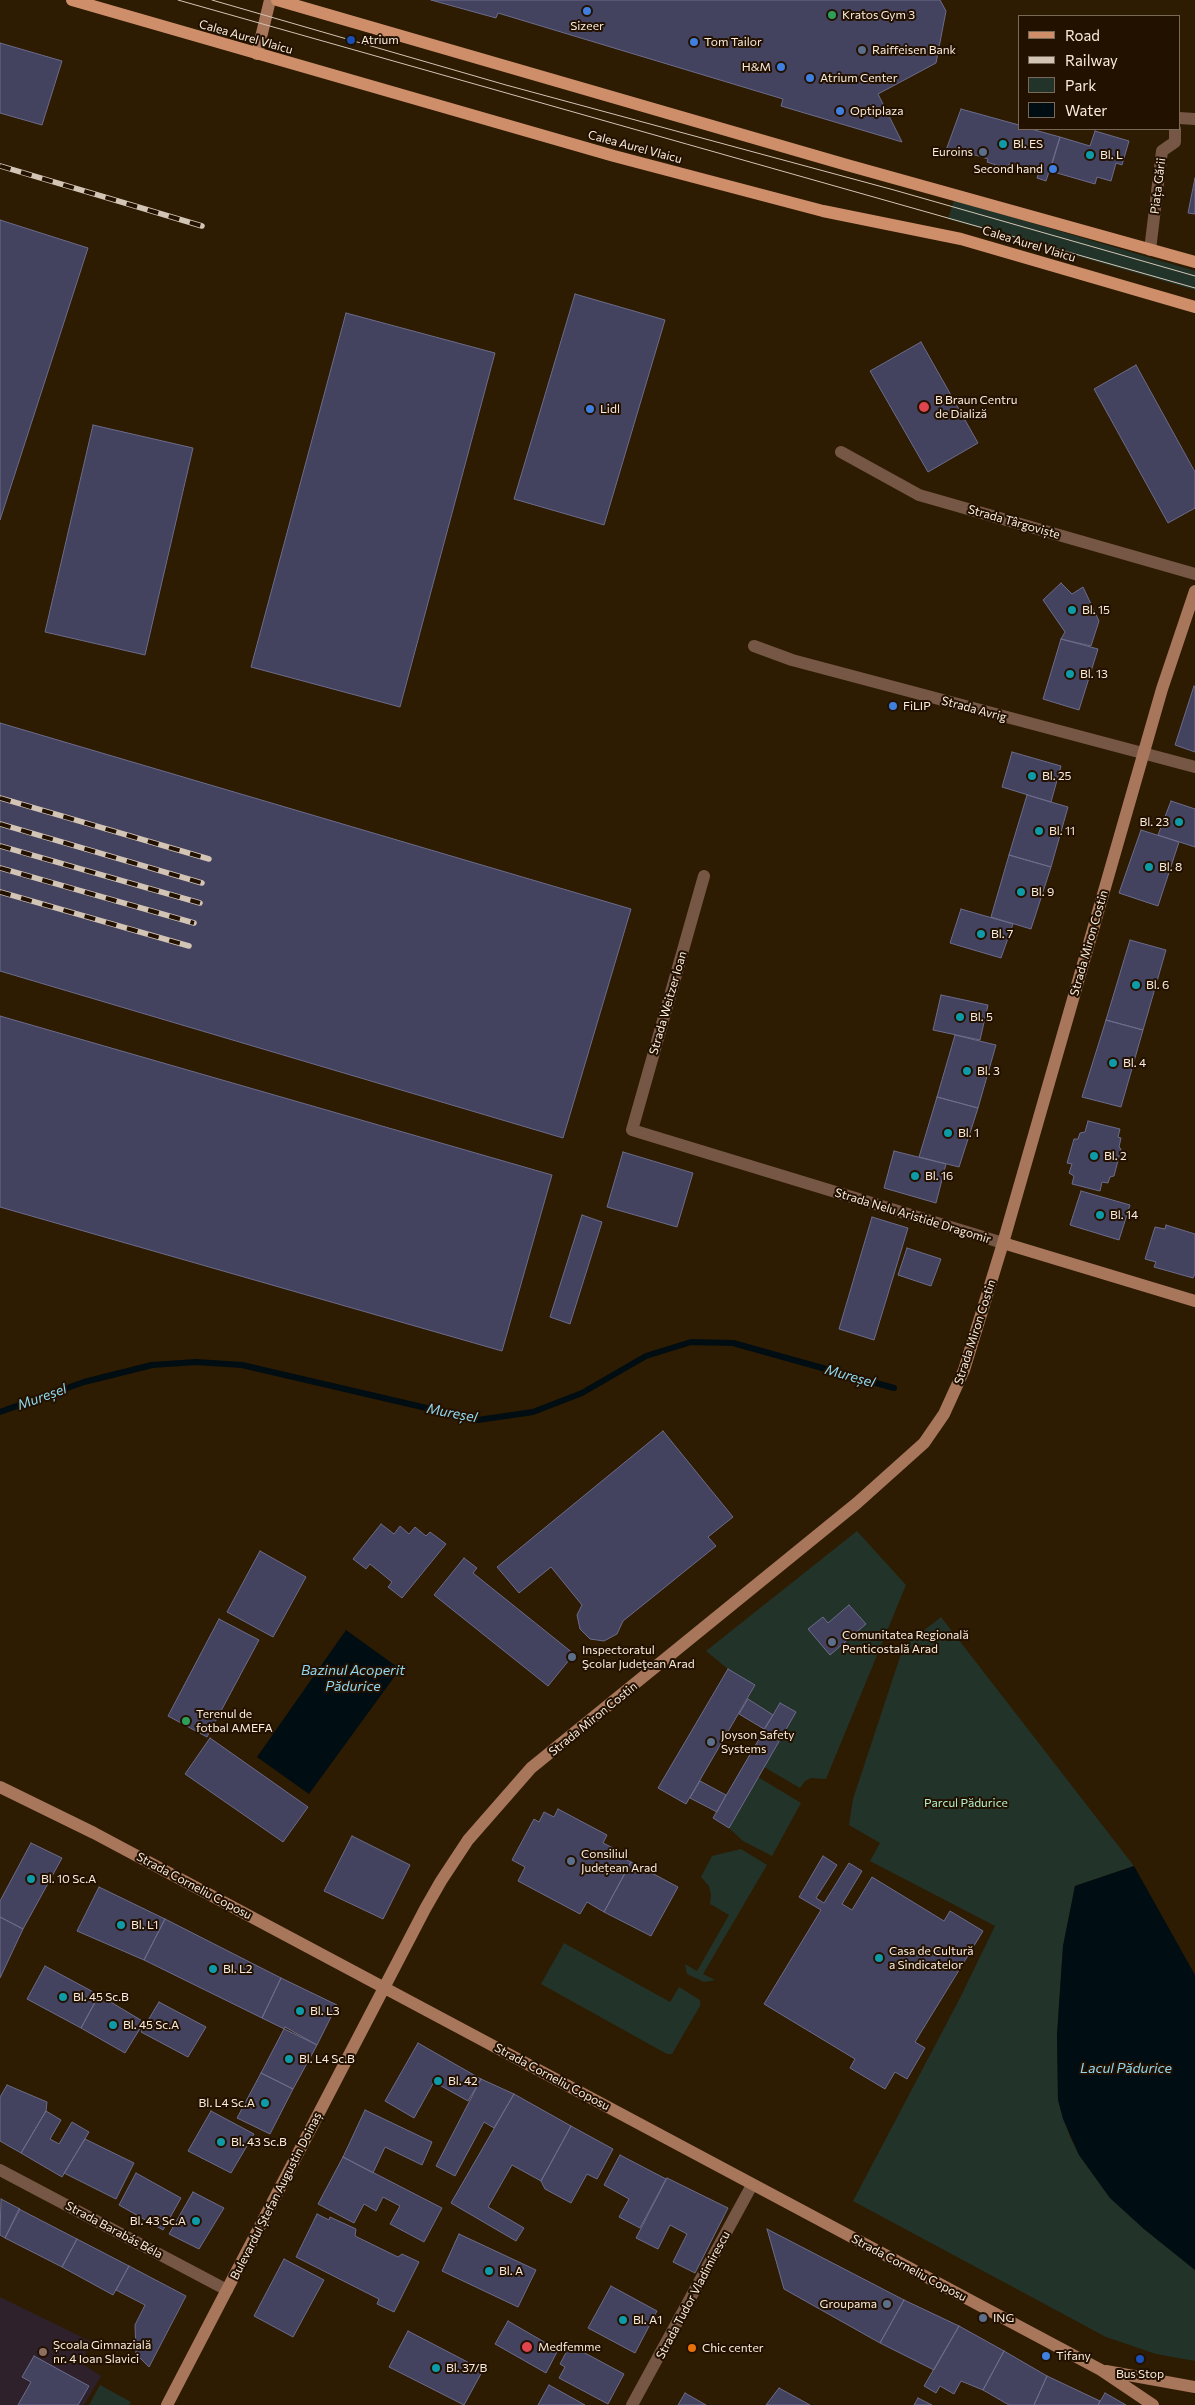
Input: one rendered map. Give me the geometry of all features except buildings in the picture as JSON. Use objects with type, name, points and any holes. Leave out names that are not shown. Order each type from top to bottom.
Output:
[{"type":"main road","name":"Calea Aurel Vlaicu","points":[[72,0],[614,156],[822,211],[961,239],[1192,308]]},
{"type":"main road","points":[[257,54],[270,0]]},
{"type":"main road","name":"Calea Aurel Vlaicu","points":[[277,0],[1195,262]]},
{"type":"main road","name":"Strada Miron Costin","points":[[384,1987],[425,1908],[456,1857],[489,1814],[531,1768],[857,1503],[924,1443],[955,1393],[1004,1243],[1174,649],[1191,609],[1195,591]]},
{"type":"main road","name":"Strada Nelu Aristide Dragomir","points":[[1004,1243],[1195,1301]]},
{"type":"main road","name":"Strada Corneliu Coposu","points":[[0,1787],[94,1833],[1101,2370],[1154,2405]]},
{"type":"main road","name":"Bulevardul Ștefan Augustin Doinaș","points":[[166,2405],[384,1987]]},
{"type":"main road","name":"Strada Corneliu Coposu","points":[[1101,2370],[1195,2387]]},
{"type":"street","points":[[1180,118],[1195,119]]},
{"type":"street","name":"Piața Gării","points":[[1150,250],[1162,151],[1175,142],[1175,130]]},
{"type":"street","name":"Strada Târgoviște","points":[[841,452],[919,495],[1195,574]]},
{"type":"street","name":"Strada Avrig","points":[[754,646],[792,660],[1195,767]]},
{"type":"street","name":"Strada Weitzer Ioan","points":[[632,1130],[704,876]]},
{"type":"street","name":"Strada Nelu Aristide Dragomir","points":[[632,1130],[1004,1243]]},
{"type":"street","name":"Strada Barabás Béla","points":[[0,2170],[227,2290]]},
{"type":"street","name":"Strada Tudor Vladimirescu","points":[[632,2405],[752,2185]]},
{"type":"shaded area","name":"Școala Gimnazială nr. 4 Ioan Slavici","points":[[0,2297],[92,2342],[81,2363],[101,2376],[84,2405],[0,2405]]},
{"type":"green space","points":[[954,200],[1195,271],[1195,290],[948,219]]},
{"type":"green space","points":[[857,1531],[906,1585],[826,1779],[811,1778],[805,1781],[800,1788],[764,1767],[795,1712],[780,1703],[773,1715],[748,1699],[755,1685],[728,1669],[706,1651]]},
{"type":"green space","name":"Parcul Pădurice","points":[[941,1617],[1134,1866],[1075,1886],[1063,1946],[1057,2035],[1058,2100],[1070,2137],[1079,2155],[1110,2198],[1144,2229],[1195,2270],[1195,2361],[1156,2354],[1106,2337],[853,2201],[959,2000],[995,1926],[870,1861],[880,1843],[849,1825],[853,1799],[902,1651],[909,1642]]},
{"type":"green space","points":[[758,1777],[801,1803],[772,1856],[743,1841],[729,1828]]},
{"type":"green space","points":[[741,1849],[767,1865],[703,1974],[715,1980],[704,1982],[687,1974],[685,1964],[697,1971],[729,1915],[710,1904],[709,1886],[701,1877],[712,1856]]},
{"type":"green space","points":[[564,1943],[670,2002],[679,1987],[700,2000],[700,2006],[672,2054],[667,2054],[541,1984]]},
{"type":"green space","points":[[100,2385],[131,2402],[129,2405],[89,2405]]},
{"type":"water","name":"Bazinul Acoperit Pădurice","points":[[346,1630],[400,1669],[309,1794],[257,1757]]},
{"type":"water","name":"Lacul Pădurice","points":[[1134,1866],[1195,1975],[1195,2270],[1144,2229],[1110,2198],[1079,2155],[1063,2119],[1058,2100],[1057,2035],[1063,1946],[1075,1886]]},
{"type":"waterway","name":"Mureșel","points":[[0,1412],[84,1382],[152,1365],[196,1362],[242,1365],[478,1420],[533,1412],[582,1393],[646,1356],[691,1342],[733,1343],[894,1388]]},
{"type":"tram line","points":[[178,0],[1195,288]]},
{"type":"tram line","points":[[212,0],[506,85],[894,190],[1195,276]]},
{"type":"railway","points":[[0,166],[202,226]]},
{"type":"railway","points":[[0,798],[209,859]]},
{"type":"railway","points":[[0,824],[202,883]]},
{"type":"railway","points":[[0,846],[200,903]]},
{"type":"railway","points":[[0,868],[194,923]]},
{"type":"railway","points":[[0,892],[189,946]]},
{"type":"place","name":"Sizeer","points":[[587,11]]},
{"type":"place","name":"Kratos Gym 3","points":[[832,15]]},
{"type":"place","name":"Atrium","points":[[351,40]]},
{"type":"place","name":"Tom Tailor","points":[[694,42]]},
{"type":"place","name":"Raiffeisen Bank","points":[[862,50]]},
{"type":"place","name":"H&M","points":[[781,67]]},
{"type":"place","name":"Atrium Center","points":[[810,78]]},
{"type":"place","name":"Optiplaza","points":[[840,111]]},
{"type":"place","name":"Bl. ES","points":[[1003,144]]},
{"type":"place","name":"Euroins","points":[[983,152]]},
{"type":"place","name":"Bl. L","points":[[1090,155]]},
{"type":"place","name":"Second hand","points":[[1053,169]]},
{"type":"place","name":"B Braun Centru de Dializă","points":[[924,407]]},
{"type":"place","name":"Lidl","points":[[590,409]]},
{"type":"place","name":"Bl. 15","points":[[1072,610]]},
{"type":"place","name":"Bl. 13","points":[[1070,674]]},
{"type":"place","name":"FiLIP","points":[[893,706]]},
{"type":"place","name":"Bl. 25","points":[[1032,776]]},
{"type":"place","name":"Bl. 23","points":[[1179,822]]},
{"type":"place","name":"Bl. 11","points":[[1039,831]]},
{"type":"place","name":"Bl. 8","points":[[1149,867]]},
{"type":"place","name":"Bl. 9","points":[[1021,892]]},
{"type":"place","name":"Bl. 7","points":[[981,934]]},
{"type":"place","name":"Bl. 6","points":[[1136,985]]},
{"type":"place","name":"Bl. 5","points":[[960,1017]]},
{"type":"place","name":"Bl. 4","points":[[1113,1063]]},
{"type":"place","name":"Bl. 3","points":[[967,1071]]},
{"type":"place","name":"Bl. 1","points":[[948,1133]]},
{"type":"place","name":"Bl. 2","points":[[1094,1156]]},
{"type":"place","name":"Bl. 16","points":[[915,1176]]},
{"type":"place","name":"Bl. 14","points":[[1100,1215]]},
{"type":"place","name":"Comunitatea Regională Penticostală Arad","points":[[832,1642]]},
{"type":"place","name":"Inspectoratul Şcolar Judeţean Arad","points":[[572,1657]]},
{"type":"place","name":"Terenul de fotbal AMEFA","points":[[186,1721]]},
{"type":"place","name":"Joyson Safety Systems","points":[[711,1742]]},
{"type":"place","name":"Consiliul Județean Arad","points":[[571,1861]]},
{"type":"place","name":"Bl. 10 Sc.A","points":[[31,1879]]},
{"type":"place","name":"Bl. L1","points":[[121,1925]]},
{"type":"place","name":"Casa de Cultură a Sindicatelor","points":[[879,1958]]},
{"type":"place","name":"Bl. L2","points":[[213,1969]]},
{"type":"place","name":"Bl. 45 Sc.B","points":[[63,1997]]},
{"type":"place","name":"Bl. L3","points":[[300,2011]]},
{"type":"place","name":"Bl. 45 Sc.A","points":[[113,2025]]},
{"type":"place","name":"Bl. L4 Sc.B","points":[[289,2059]]},
{"type":"place","name":"Bl. 42","points":[[438,2081]]},
{"type":"place","name":"Bl. L4 Sc.A","points":[[265,2103]]},
{"type":"place","name":"Bl. 43 Sc.B","points":[[221,2142]]},
{"type":"place","name":"Bl. 43 Sc.A","points":[[196,2221]]},
{"type":"place","name":"Bl. A","points":[[489,2271]]},
{"type":"place","name":"Groupama","points":[[887,2304]]},
{"type":"place","name":"ING","points":[[983,2318]]},
{"type":"place","name":"Bl. A1","points":[[623,2320]]},
{"type":"place","name":"Medfemme","points":[[527,2347]]},
{"type":"place","name":"Chic center","points":[[692,2348]]},
{"type":"place","name":"Școala Gimnazială nr. 4 Ioan Slavici","points":[[43,2352]]},
{"type":"place","name":"Tifany","points":[[1046,2356]]},
{"type":"place","name":"Bus Stop","points":[[1140,2359]]},
{"type":"place","name":"Bl. 37/B","points":[[436,2368]]}]
